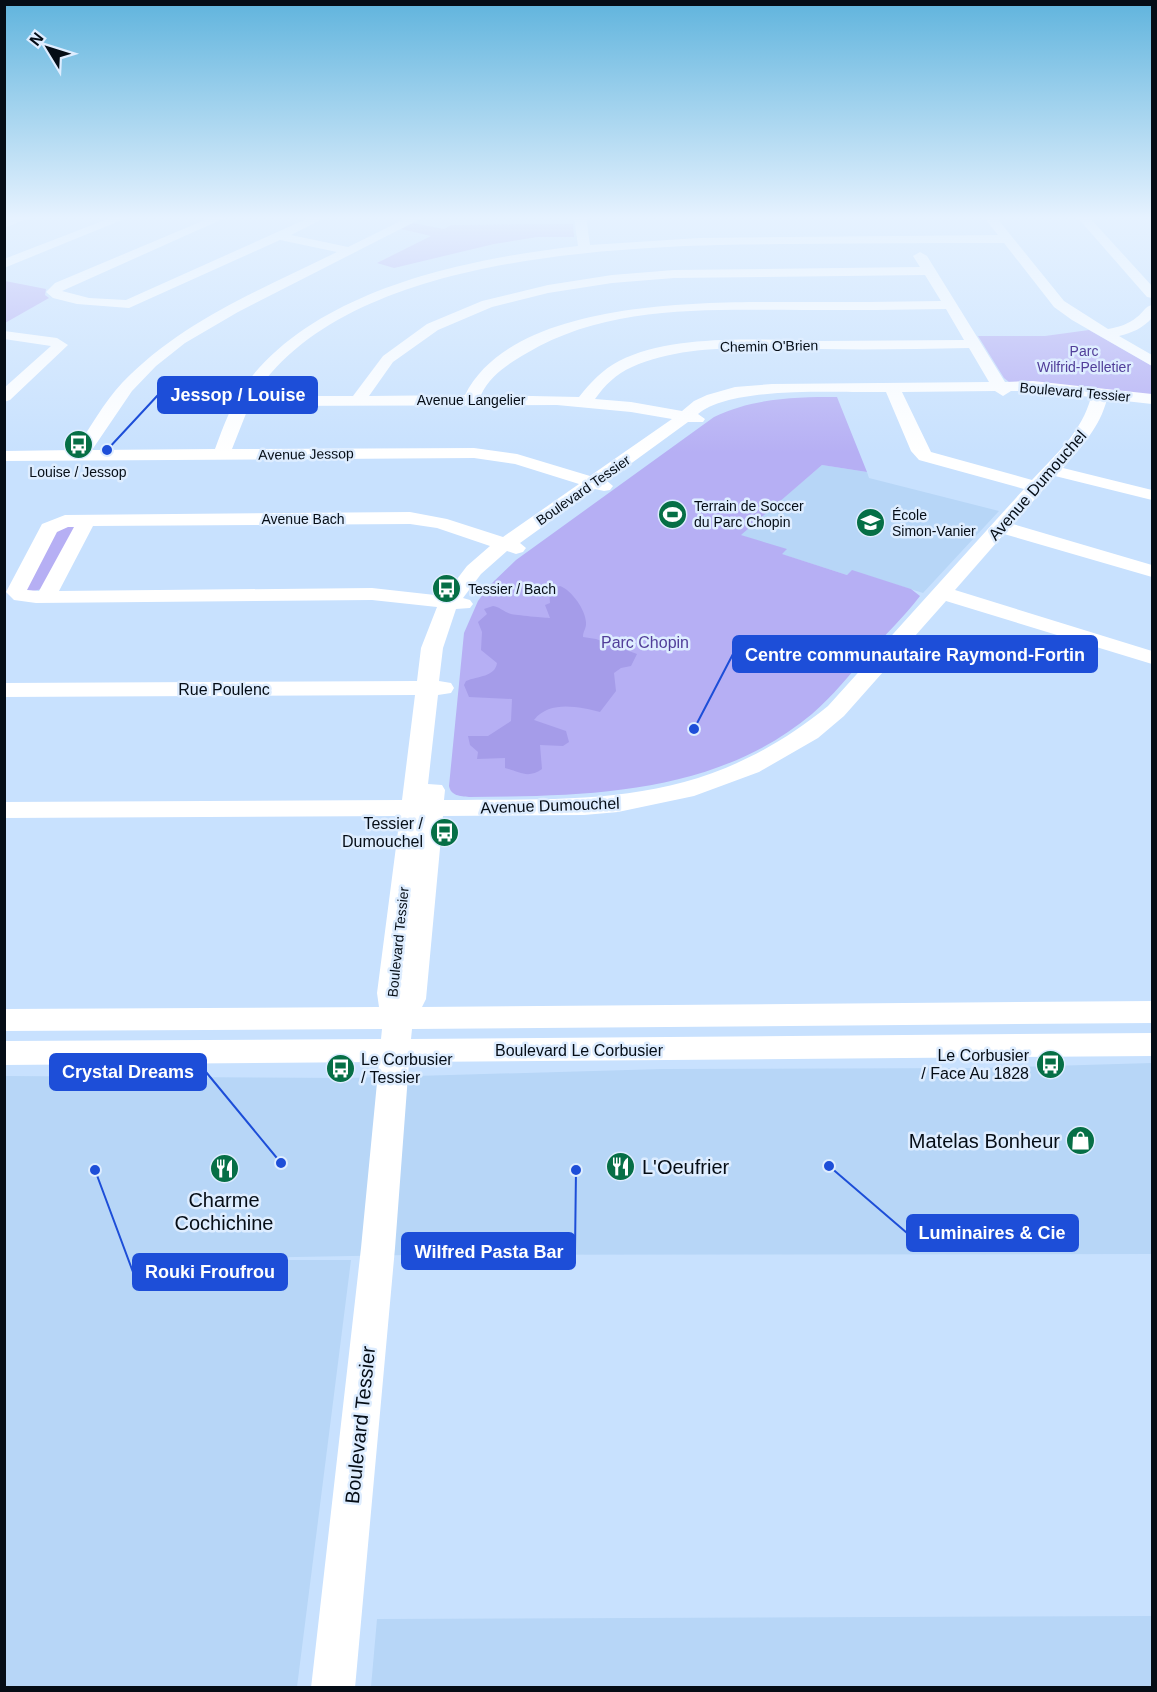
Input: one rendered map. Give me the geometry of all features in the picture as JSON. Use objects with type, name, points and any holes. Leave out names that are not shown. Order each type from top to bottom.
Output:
[{"type":"street","points":[[60,296],[116,304],[129,304],[147,296]]},
{"type":"street","points":[[80,456],[122,393],[141,373],[170,348],[217,317],[259,296]]},
{"type":"street","points":[[221,455],[253,384],[285,350],[326,322],[357,305],[380,296]]},
{"type":"street","points":[[357,401],[379,368],[417,338],[475,309],[521,296]]},
{"type":"street","points":[[944,296],[1001,389]]},
{"type":"street","points":[[1051,296],[1071,314],[1152,361]]},
{"type":"street","points":[[471,400],[487,375],[521,349],[559,332],[615,317],[699,307],[950,305]]},
{"type":"street","points":[[1106,334],[1134,327],[1146,319],[1152,309]]},
{"type":"street","points":[[4,335],[57,342],[61,346],[4,397]]},
{"type":"street","name":"Chemin O'Brien","points":[[584,402],[594,384],[618,368],[651,355],[684,349],[728,346],[974,344]]},
{"type":"street","name":"Boulevard Tessier","points":[[692,417],[729,403],[770,394],[1001,389]]},
{"type":"street","name":"Boulevard Tessier","points":[[333,1688],[378,1248],[398,1018],[391,993],[422,808],[435,688],[450,635],[456,603],[475,568],[510,546],[692,417],[708,400],[748,390],[1001,389],[1152,399]]},
{"type":"street","points":[[894,392],[920,451],[925,456],[1036,487]]},
{"type":"street","name":"Boulevard Tessier","points":[[1100,395],[1152,404]]},
{"type":"street","name":"Avenue Dumouchel","points":[[4,810],[562,808],[607,805],[677,792],[728,776],[781,751],[822,724],[842,704],[1086,430],[1096,412],[1100,395]]},
{"type":"street","name":"Avenue Langelier","points":[[243,402],[471,400],[584,402],[692,417]]},
{"type":"street","name":"Avenue Jessop","points":[[4,456],[482,453],[517,459],[599,484]]},
{"type":"street","points":[[1051,470],[1152,495]]},
{"type":"street","name":"Avenue Bach","points":[[456,603],[362,593],[46,597],[21,596],[16,592],[16,588],[51,526],[65,521],[417,518],[440,523],[510,546]]},
{"type":"street","points":[[46,597],[86,521]]},
{"type":"street","points":[[1001,527],[1152,571]]},
{"type":"street","points":[[942,593],[1152,658]]},
{"type":"street","name":"Rue Poulenc","points":[[4,690],[435,688]]},
{"type":"street","name":"Boulevard Le Corbusier","points":[[4,1020],[1152,1012]]},
{"type":"street","name":"Boulevard Le Corbusier","points":[[4,1053],[1152,1045]]},
{"type":"shaded area","name":"École Simon-Vanier","points":[[822,465],[867,472],[869,478],[999,511],[923,593],[853,571],[847,575],[781,554],[786,550],[740,535]]},
{"type":"shaded area","points":[[560,586],[574,597],[584,614],[586,624],[583,637],[596,639],[637,654],[631,666],[621,668],[614,673],[616,691],[600,712],[574,707],[556,707],[534,720],[566,731],[569,742],[563,746],[540,745],[542,769],[532,774],[524,774],[505,768],[505,758],[477,759],[478,752],[470,745],[468,736],[488,736],[511,721],[512,699],[469,697],[464,685],[466,681],[489,674],[496,668],[497,663],[481,650],[482,632],[478,622],[487,614],[484,609],[493,606],[511,614],[550,618],[545,605],[550,603],[549,589]]},
{"type":"shaded area","points":[[1152,1063],[1152,1254],[408,1255],[138,1260],[351,1260],[297,1687],[5,1688],[5,1076],[347,1078],[662,1069],[979,1068]]},
{"type":"shaded area","points":[[1152,1616],[1152,1687],[371,1687],[377,1619]]},
{"type":"green space","points":[[5,296],[46,296],[49,298],[5,323]]},
{"type":"green space","name":"Parc Wilfrid-Pelletier","points":[[1089,330],[1152,366],[1152,395],[1056,384],[1009,382],[1004,378],[978,336],[1045,336]]},
{"type":"green space","name":"Parc Chopin","points":[[837,397],[867,472],[822,465],[741,535],[787,549],[782,554],[847,575],[852,570],[911,589],[920,596],[827,700],[812,714],[774,741],[734,761],[692,776],[649,786],[559,795],[469,797],[452,792],[449,786],[464,633],[478,601],[489,586],[516,560],[714,417],[759,402],[790,398]]},
{"type":"green space","points":[[73,526],[75,528],[42,589],[26,590],[58,528]]},
{"type":"place","name":"Louise / Jessop","points":[[78,445]]},
{"type":"place","name":"Jessop / Louise","points":[[107,450]]},
{"type":"place","name":"Terrain de Soccer du Parc Chopin","points":[[673,514]]},
{"type":"place","name":"École Simon-Vanier","points":[[871,523]]},
{"type":"place","name":"Tessier / Bach","points":[[447,589]]},
{"type":"place","name":"Centre communautaire Raymond-Fortin","points":[[694,729]]},
{"type":"place","name":"Tessier / Dumouchel","points":[[444,832]]},
{"type":"place","name":"Le Corbusier / Face Au 1828","points":[[1050,1064]]},
{"type":"place","name":"Le Corbusier / Tessier","points":[[340,1068]]},
{"type":"place","name":"Matelas Bonheur","points":[[1081,1141]]},
{"type":"place","name":"Crystal Dreams","points":[[281,1163]]},
{"type":"place","name":"Luminaires & Cie","points":[[829,1166]]},
{"type":"place","name":"L'Oeufrier","points":[[621,1167]]},
{"type":"place","name":"Charme Cochichine","points":[[224,1169]]},
{"type":"place","name":"Rouki Froufrou","points":[[95,1170]]},
{"type":"place","name":"Wilfred Pasta Bar","points":[[576,1170]]}]
